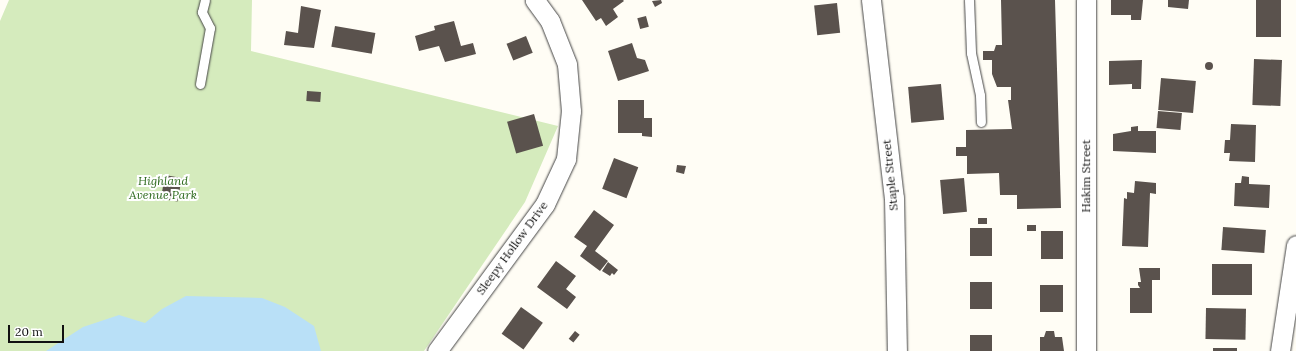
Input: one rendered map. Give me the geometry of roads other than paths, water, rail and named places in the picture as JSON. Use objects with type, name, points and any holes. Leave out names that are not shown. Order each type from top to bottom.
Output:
[{"type":"street","name":"Sleepy Hollow Drive","points":[[437,351],[546,204],[566,159],[572,111],[567,64],[550,21],[535,0]]},
{"type":"street","name":"Staple Street","points":[[870,0],[894,198],[897,351]]},
{"type":"street","name":"Hakim Street","points":[[1086,0],[1086,351]]},
{"type":"street","points":[[1280,351],[1296,245]]},
{"type":"lane","points":[[200,84],[210,28],[202,12],[205,0]]},
{"type":"lane","points":[[969,0],[971,53],[980,95],[981,122]]},
{"type":"water","points":[[186,296],[262,298],[285,307],[314,326],[321,351],[46,351],[83,327],[119,315],[145,323],[162,309]]},
{"type":"park label","name":"Highland Avenue Park","points":[[163,188]]}]
